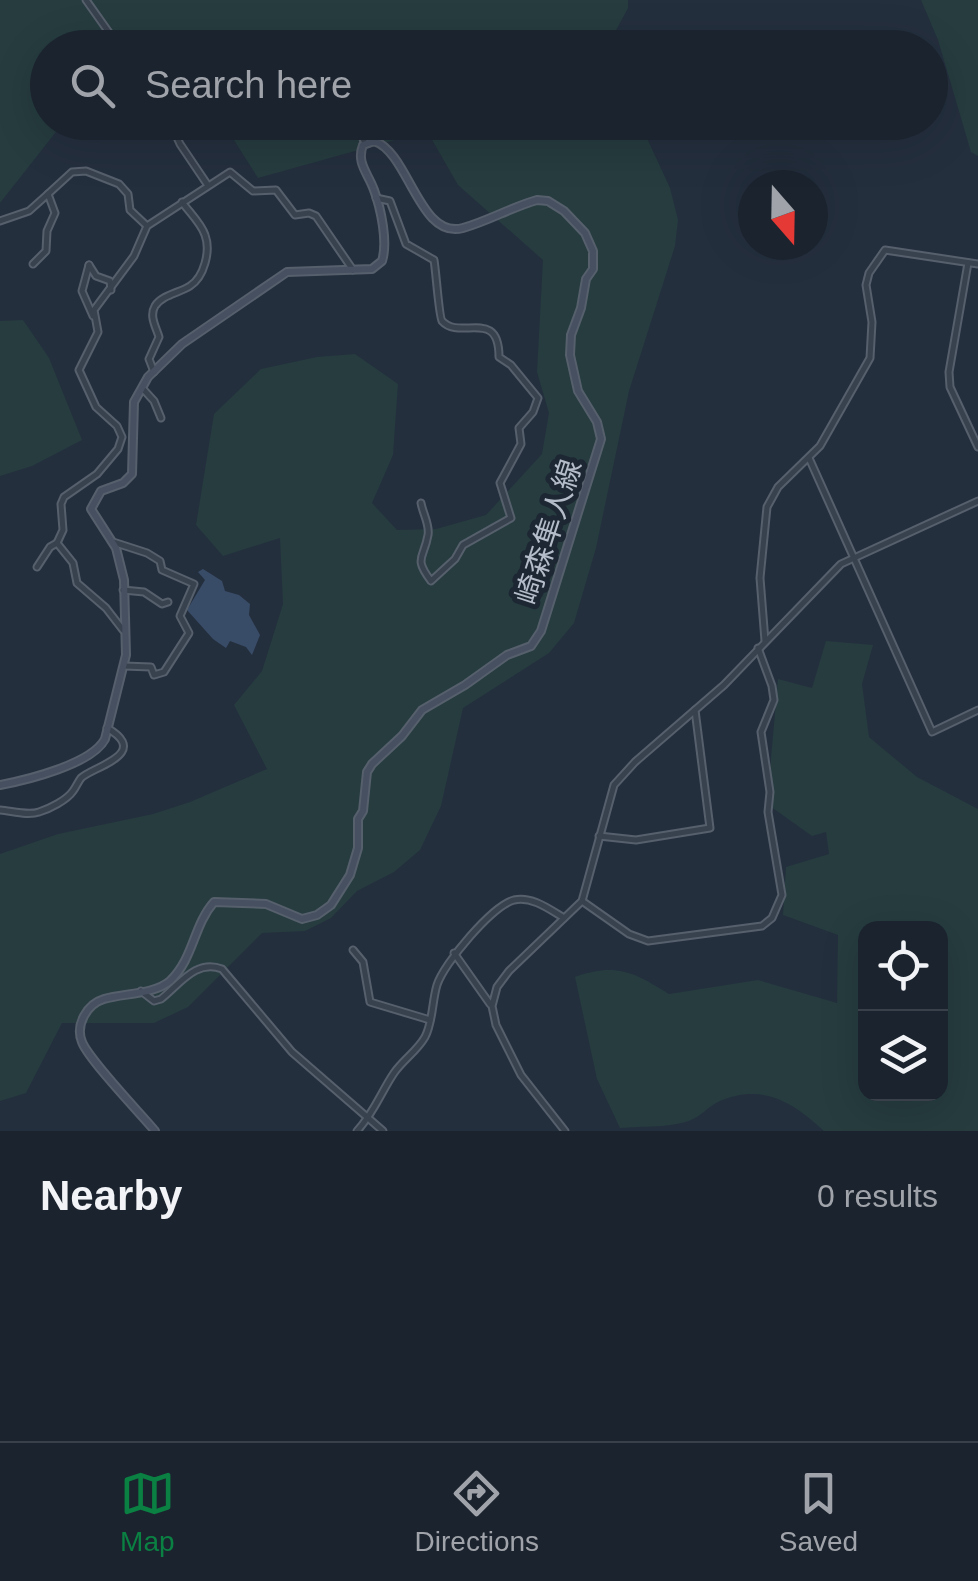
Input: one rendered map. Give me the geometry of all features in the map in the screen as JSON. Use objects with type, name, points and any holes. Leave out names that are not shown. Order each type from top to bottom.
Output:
[{"type":"main road","name":"崎森隼人線","points":[[156,1131],[83,1045],[81,1023],[95,1002],[162,986],[184,965],[198,924],[214,902],[272,905],[302,919],[317,915],[330,905],[354,864],[358,819],[372,764],[422,710],[536,640],[600,449],[600,431],[578,391],[570,355],[571,335],[594,259],[585,233],[557,206],[536,200],[464,228],[448,227],[428,214],[388,148],[374,141],[366,142]]},
{"type":"main road","points":[[0,785],[97,751],[105,739],[124,666],[124,590],[113,542],[97,523],[92,504],[101,492],[126,482],[132,474],[133,412],[141,386],[182,344],[286,272],[372,270],[384,257],[376,198],[360,161],[360,148],[366,142]]},
{"type":"street","points":[[86,0],[107,30]]},
{"type":"street","points":[[178,140],[207,184]]},
{"type":"street","points":[[0,222],[29,211],[72,172],[86,172],[125,189],[130,210],[147,226]]},
{"type":"street","points":[[93,316],[134,256],[147,226],[230,172],[253,191],[276,190],[295,215],[316,216],[352,270]]},
{"type":"street","points":[[33,264],[46,251],[47,231],[55,213],[48,194]]},
{"type":"street","points":[[376,198],[390,201],[406,244],[434,260],[440,299],[437,309],[445,324],[486,329],[497,340],[498,357],[511,365],[538,398],[533,412],[519,428],[521,444],[500,483],[511,518],[462,545],[455,559],[431,581],[420,565],[429,532],[421,503]]},
{"type":"street","points":[[154,372],[149,359],[159,337],[152,316],[154,307],[191,286],[205,263],[204,233],[182,202]]},
{"type":"street","points":[[765,641],[760,578],[767,507],[771,496],[833,428],[870,358],[872,322],[866,285],[878,256],[885,250],[978,264]]},
{"type":"street","points":[[968,262],[948,372],[950,388],[978,447]]},
{"type":"street","points":[[37,567],[63,530],[64,497],[97,474],[121,445],[117,426],[102,415],[79,370],[98,332],[82,292],[89,265],[96,276],[110,282],[111,290]]},
{"type":"street","points":[[141,386],[154,401],[161,418]]},
{"type":"street","points":[[809,458],[932,732],[978,710]]},
{"type":"street","points":[[492,1006],[509,971],[582,901],[614,785],[621,775],[696,710],[829,574],[854,557],[978,500]]},
{"type":"street","points":[[113,542],[147,552],[160,560],[162,570],[194,584],[180,616],[189,633],[164,672],[154,676],[151,667],[124,666]]},
{"type":"street","points":[[57,543],[72,563],[76,583],[106,608],[124,632]]},
{"type":"street","points":[[124,590],[140,591],[162,604],[168,602]]},
{"type":"street","points":[[582,901],[629,934],[648,941],[762,926],[772,918],[782,894],[768,812],[770,792],[761,732],[774,700],[758,648]]},
{"type":"street","points":[[599,836],[636,840],[710,828],[696,710]]},
{"type":"street","points":[[0,810],[35,814],[46,810],[68,796],[88,772],[112,764],[122,748],[116,733],[107,728]]},
{"type":"street","points":[[357,1131],[392,1075],[426,1036],[437,985],[454,953],[512,901],[538,903],[564,918]]},
{"type":"street","points":[[353,950],[362,962],[370,1002],[430,1020]]},
{"type":"street","points":[[454,953],[492,1006],[496,1026],[522,1075],[565,1131]]},
{"type":"street","points":[[141,991],[154,1001],[198,967],[210,965],[222,970],[292,1052],[383,1131]]},
{"type":"green space","points":[[0,0],[628,0],[616,30],[30,30],[30,140],[50,140],[0,203]]},
{"type":"green space","points":[[921,0],[978,0],[978,156],[971,152],[948,74],[948,30],[934,30]]},
{"type":"green space","points":[[234,140],[395,140],[258,178]]},
{"type":"green space","points":[[432,140],[648,140],[670,188],[678,220],[675,246],[629,391],[596,548],[574,623],[549,653],[463,708],[441,806],[420,850],[394,872],[357,891],[331,918],[305,931],[262,933],[188,1007],[154,1023],[62,1023],[26,1093],[0,1101],[0,854],[58,834],[153,814],[267,769],[234,705],[262,671],[283,604],[280,538],[223,556],[196,525],[214,414],[261,369],[317,357],[355,354],[398,384],[393,455],[372,503],[397,530],[436,529],[486,515],[542,454],[549,413],[537,372],[543,260],[458,185]]},
{"type":"green space","points":[[23,320],[49,358],[82,440],[32,466],[0,476],[0,321]]},
{"type":"green space","points":[[826,641],[873,645],[862,684],[869,737],[917,777],[978,809],[978,1131],[824,1131],[788,1104],[748,1094],[718,1102],[683,1123],[620,1128],[597,1079],[575,977],[614,970],[646,980],[669,994],[758,980],[837,1003],[838,935],[783,915],[786,867],[829,854],[826,832],[812,836],[767,804],[778,679],[812,688]]},
{"type":"water","points":[[203,569],[222,581],[225,591],[250,604],[249,615],[260,635],[252,655],[246,647],[230,641],[226,648],[213,639],[187,610],[205,580],[198,572]]}]
